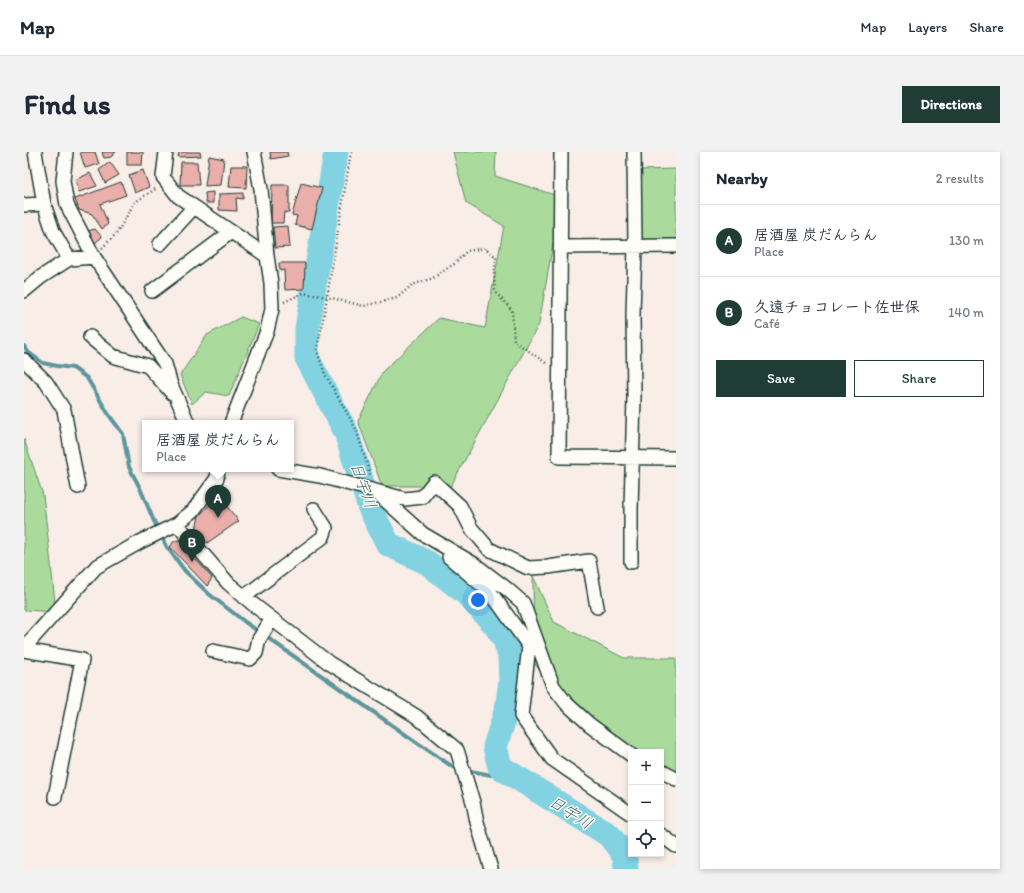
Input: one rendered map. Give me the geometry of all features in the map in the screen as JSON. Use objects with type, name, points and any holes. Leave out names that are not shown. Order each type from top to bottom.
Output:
[{"type":"street","points":[[35,152],[44,204],[53,231],[69,259]]},
{"type":"street","points":[[66,152],[63,181],[67,205],[94,257],[165,364],[171,385],[187,420]]},
{"type":"street","points":[[166,152],[163,177],[178,196],[267,256]]},
{"type":"street","points":[[232,420],[267,331],[272,309],[271,283],[261,189],[254,152]]},
{"type":"street","points":[[561,152],[559,457],[676,458]]},
{"type":"street","points":[[631,562],[634,397],[634,152]]},
{"type":"street","points":[[24,205],[44,204]]},
{"type":"street","points":[[160,244],[194,207]]},
{"type":"street","points":[[152,291],[231,232]]},
{"type":"street","points":[[561,247],[676,246]]},
{"type":"street","points":[[24,291],[41,277],[69,259],[94,257]]},
{"type":"street","points":[[90,337],[113,356],[148,366],[178,401]]},
{"type":"street","points":[[24,360],[46,382],[64,410],[78,487]]},
{"type":"street","points":[[24,649],[96,567],[172,526],[193,511],[217,478],[218,472]]},
{"type":"street","points":[[294,472],[320,476],[405,499],[422,497],[434,482],[460,506],[471,528],[489,549],[528,568],[548,567],[589,561],[597,607]]},
{"type":"street","points":[[375,491],[491,593],[529,646],[521,716],[552,759],[628,812]]},
{"type":"street","points":[[244,597],[323,537],[326,528],[314,509]]},
{"type":"street","points":[[172,526],[270,623],[329,663],[416,716],[457,750],[491,869]]},
{"type":"street","points":[[423,534],[474,564],[507,588],[523,603],[554,686],[566,703],[589,724],[628,753]]},
{"type":"street","points":[[213,651],[250,659],[256,653],[259,639],[270,623]]},
{"type":"street","points":[[24,649],[82,660],[79,707],[68,755],[55,797]]},
{"type":"street","points":[[664,773],[676,779]]},
{"type":"street","points":[[664,837],[676,846]]},
{"type":"path","points":[[351,152],[328,296],[316,351],[325,374],[356,429],[375,491]]},
{"type":"path","points":[[94,257],[117,234],[135,202],[167,182]]},
{"type":"path","points":[[272,309],[303,293],[328,296],[364,306],[397,298],[412,285],[433,278],[454,264],[467,251],[485,248],[496,257],[494,274],[495,292],[512,310],[514,341],[560,372]]},
{"type":"green space","points":[[453,152],[496,152],[495,176],[561,197],[539,324],[448,491],[419,486],[382,486],[358,421],[383,371],[439,318],[485,328],[504,226],[466,203]]},
{"type":"green space","points":[[676,169],[676,246],[635,246],[635,170]]},
{"type":"green space","points":[[241,317],[259,324],[229,396],[206,392],[192,404],[180,375],[207,335]]},
{"type":"green space","points":[[24,439],[43,495],[56,612],[24,610]]},
{"type":"green space","points":[[533,576],[554,622],[624,658],[676,658],[676,782],[664,768],[664,749],[628,749],[588,731],[534,663]]},
{"type":"building","points":[[80,152],[95,152],[99,164],[85,168]]},
{"type":"building","points":[[102,152],[116,152],[111,157],[104,158]]},
{"type":"building","points":[[127,152],[143,152],[142,165],[127,165]]},
{"type":"building","points":[[179,152],[200,152],[201,156],[178,157]]},
{"type":"building","points":[[270,152],[287,152],[288,156],[271,159]]},
{"type":"building","points":[[209,156],[224,159],[221,185],[205,186]]},
{"type":"building","points":[[110,162],[119,175],[105,183],[99,170]]},
{"type":"building","points":[[181,162],[197,162],[199,185],[180,185]]},
{"type":"building","points":[[231,166],[247,166],[246,188],[229,187]]},
{"type":"building","points":[[143,170],[149,187],[135,193],[129,175]]},
{"type":"building","points":[[90,173],[97,186],[79,192],[75,180]]},
{"type":"building","points":[[121,182],[126,195],[100,204],[108,224],[102,229],[92,214],[79,210],[75,199]]},
{"type":"building","points":[[301,183],[322,188],[312,229],[295,225],[297,216],[292,215]]},
{"type":"building","points":[[272,185],[289,185],[289,213],[284,212],[283,223],[271,223]]},
{"type":"building","points":[[213,192],[213,203],[206,203],[205,193]]},
{"type":"building","points":[[243,193],[243,199],[236,198],[237,211],[219,210],[219,194]]},
{"type":"building","points":[[288,226],[290,247],[275,248],[273,227]]},
{"type":"building","points":[[95,229],[102,237],[95,243],[88,231]]},
{"type":"building","points":[[279,263],[305,263],[304,289],[285,290],[284,270],[280,271]]},
{"type":"building","points":[[218,496],[239,521],[207,543],[196,529],[199,516]]},
{"type":"building","points":[[179,540],[212,578],[207,586],[170,547],[174,541]]},
{"type":"waterway","name":"日宇川","points":[[336,152],[307,329],[307,358],[346,432],[370,508],[388,544],[428,563],[467,594],[496,626],[505,640],[510,656],[511,681],[507,709],[495,747],[500,767],[609,835],[625,856],[626,869]]},
{"type":"waterway","name":"日宇川","points":[[24,346],[28,352],[43,363],[73,368],[87,378],[109,415],[123,434],[129,467],[167,547],[185,571],[209,594],[245,622],[419,744],[453,767],[460,768]]},
{"type":"waterway","name":"日宇川","points":[[466,770],[491,775],[500,767]]},
{"type":"place","name":"居酒屋 炭だんらん","points":[[218,518]]},
{"type":"place","name":"久遠チョコレート佐世保","points":[[192,562]]}]
